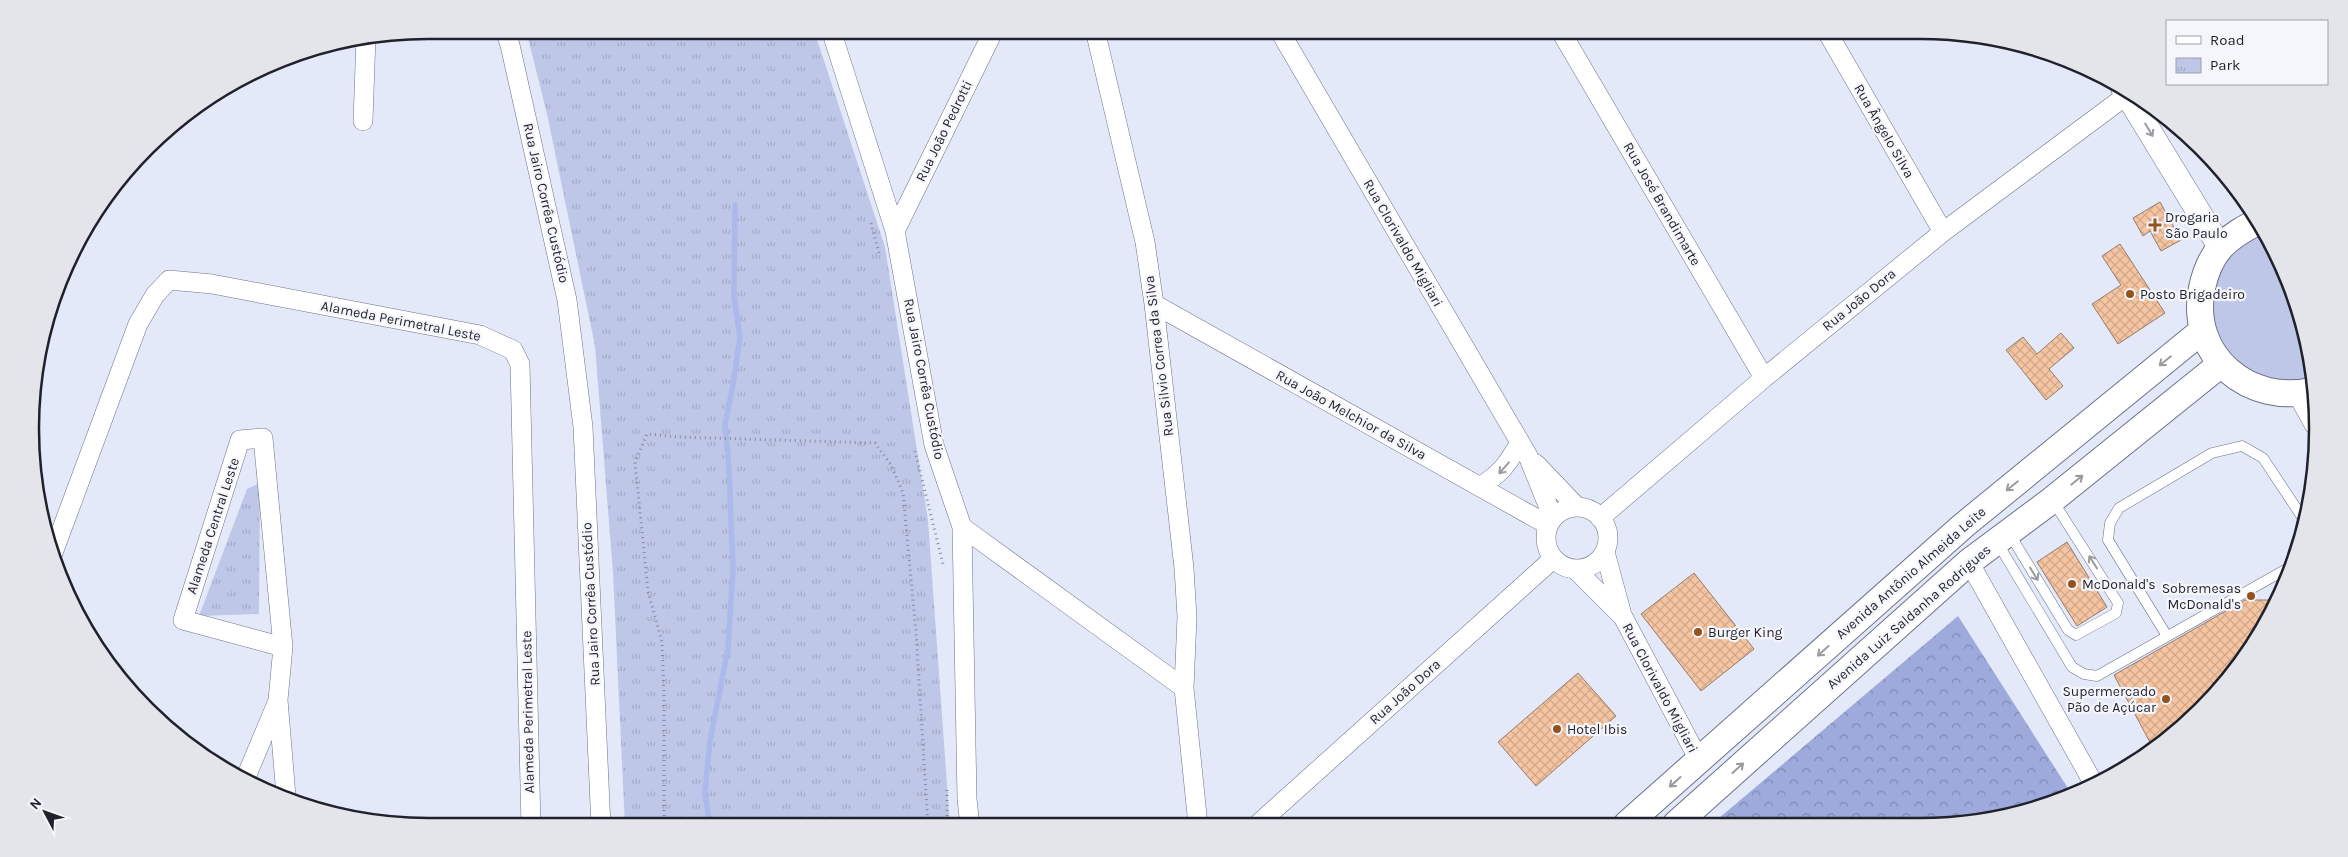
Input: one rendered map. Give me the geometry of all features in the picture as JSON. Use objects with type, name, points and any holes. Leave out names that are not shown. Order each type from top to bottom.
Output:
[{"type":"main road","points":[[2251,224],[2238,231],[2220,247],[2205,272],[2199,301],[2202,330],[2212,351],[2221,364],[2247,385],[2272,393],[2307,392]]},
{"type":"main road","name":"Avenida Antônio Almeida Leite","points":[[1634,818],[1964,525],[2202,330]]},
{"type":"main road","name":"Avenida Luiz Saldanha Rodrigues","points":[[1683,818],[1968,562],[2052,500],[2221,364]]},
{"type":"street","name":"Rua Jairo Corrêa Custódio","points":[[508,39],[567,300],[582,418],[601,818]]},
{"type":"street","name":"Rua Jairo Corrêa Custódio","points":[[834,39],[895,232],[934,445],[962,527],[967,799],[969,818]]},
{"type":"street","name":"Rua João Pedrotti","points":[[895,232],[990,39]]},
{"type":"street","name":"Rua Silvio Correa da Silva","points":[[1097,39],[1145,242],[1154,304],[1184,568],[1187,616],[1184,688],[1197,818]]},
{"type":"street","name":"Rua Clorivaldo Migliari","points":[[1284,39],[1524,449],[1551,521]]},
{"type":"street","name":"Rua José Brandimarte","points":[[1565,39],[1764,378]]},
{"type":"street","name":"Rua Ângelo Silva","points":[[1831,39],[1942,232]]},
{"type":"street","points":[[363,121],[366,44]]},
{"type":"street","name":"Rua João Dora","points":[[1600,518],[1764,378],[1942,232],[2121,95]]},
{"type":"street","points":[[2130,101],[2220,247]]},
{"type":"street","name":"Alameda Perimetral Leste","points":[[56,544],[138,324],[155,295],[170,280],[212,284],[480,335],[513,350],[520,364],[531,818]]},
{"type":"street","name":"Rua João Melchior da Silva","points":[[1154,304],[1480,487],[1551,521]]},
{"type":"street","name":"Alameda Central Leste","points":[[283,647],[183,620],[240,440],[263,438],[283,647],[278,700],[286,791]]},
{"type":"street","name":"Rua Clorivaldo Migliari","points":[[1524,449],[1577,507]]},
{"type":"street","points":[[1480,487],[1500,474],[1524,449]]},
{"type":"street","points":[[1577,507],[1594,512],[1600,518],[1608,534],[1605,552],[1593,565],[1576,570],[1559,565],[1553,559],[1545,543],[1551,521],[1568,508],[1577,507]]},
{"type":"street","points":[[962,527],[1184,688]]},
{"type":"street","name":"Rua Clorivaldo Migliari","points":[[1605,552],[1622,616],[1699,760]]},
{"type":"street","name":"Rua João Dora","points":[[1265,818],[1553,559]]},
{"type":"street","points":[[1968,562],[2091,779]]},
{"type":"street","name":"Rua Clorivaldo Migliari","points":[[1576,570],[1622,616]]},
{"type":"street","name":"Alameda Central Leste","points":[[248,773],[278,700]]},
{"type":"lane","points":[[2167,636],[2108,540],[2110,523],[2119,508],[2212,453],[2242,446],[2263,458],[2300,514]]},
{"type":"lane","points":[[2002,537],[2068,630],[2073,634],[2076,636],[2115,613],[2118,609],[2118,603],[2052,500]]},
{"type":"lane","points":[[2002,537],[2072,666],[2084,674],[2097,676],[2283,571]]},
{"type":"path","points":[[871,221],[880,258]]},
{"type":"path","points":[[664,818],[662,642],[648,591],[635,462],[647,434],[679,437],[875,443],[891,464],[903,493],[916,632],[928,818]]},
{"type":"path","points":[[914,448],[944,571]]},
{"type":"path","points":[[947,780],[947,818]]},
{"type":"green space","points":[[528,39],[817,39],[885,247],[928,520],[949,818],[625,818],[613,573],[595,346],[547,114]]},
{"type":"green space","points":[[2258,235],[2280,279],[2296,328],[2306,377],[2289,381],[2266,378],[2245,367],[2229,351],[2218,331],[2213,308],[2215,284],[2226,260],[2249,240]]},
{"type":"green space","points":[[260,483],[259,614],[199,616],[247,489]]},
{"type":"green space","points":[[1958,616],[2069,789],[2020,805],[1970,815],[1920,818],[1719,818]]},
{"type":"building","name":"Drogaria São Paulo","points":[[2160,202],[2181,240],[2161,251],[2150,231],[2143,236],[2133,218]]},
{"type":"building","name":"Posto Brigadeiro","points":[[2120,244],[2165,313],[2118,344],[2092,304],[2121,285],[2102,256]]},
{"type":"building","points":[[2061,333],[2074,348],[2049,369],[2063,386],[2046,400],[2006,350],[2023,337],[2037,354]]},
{"type":"building","name":"McDonald's","points":[[2067,542],[2107,607],[2077,626],[2037,562]]},
{"type":"building","name":"Burger King","points":[[1694,573],[1754,649],[1701,691],[1641,614]]},
{"type":"building","name":"Supermercado Pão de Açúcar","points":[[2245,600],[2269,600],[2244,645],[2229,666],[2195,704],[2150,743],[2114,675]]},
{"type":"building","name":"Hotel Ibis","points":[[1578,673],[1616,716],[1536,786],[1498,742]]},
{"type":"waterway","points":[[709,818],[705,793],[710,741],[728,648],[733,569],[729,469],[725,424],[740,337],[734,297],[735,205]]},
{"type":"place","name":"Drogaria São Paulo","points":[[2155,225]]},
{"type":"place","name":"Posto Brigadeiro","points":[[2130,294]]},
{"type":"place","name":"McDonald's","points":[[2072,584]]},
{"type":"place","name":"Sobremesas McDonald's","points":[[2251,596]]},
{"type":"place","name":"Burger King","points":[[1698,632]]},
{"type":"place","name":"Supermercado Pão de Açúcar","points":[[2166,699]]},
{"type":"place","name":"Hotel Ibis","points":[[1557,729]]}]
